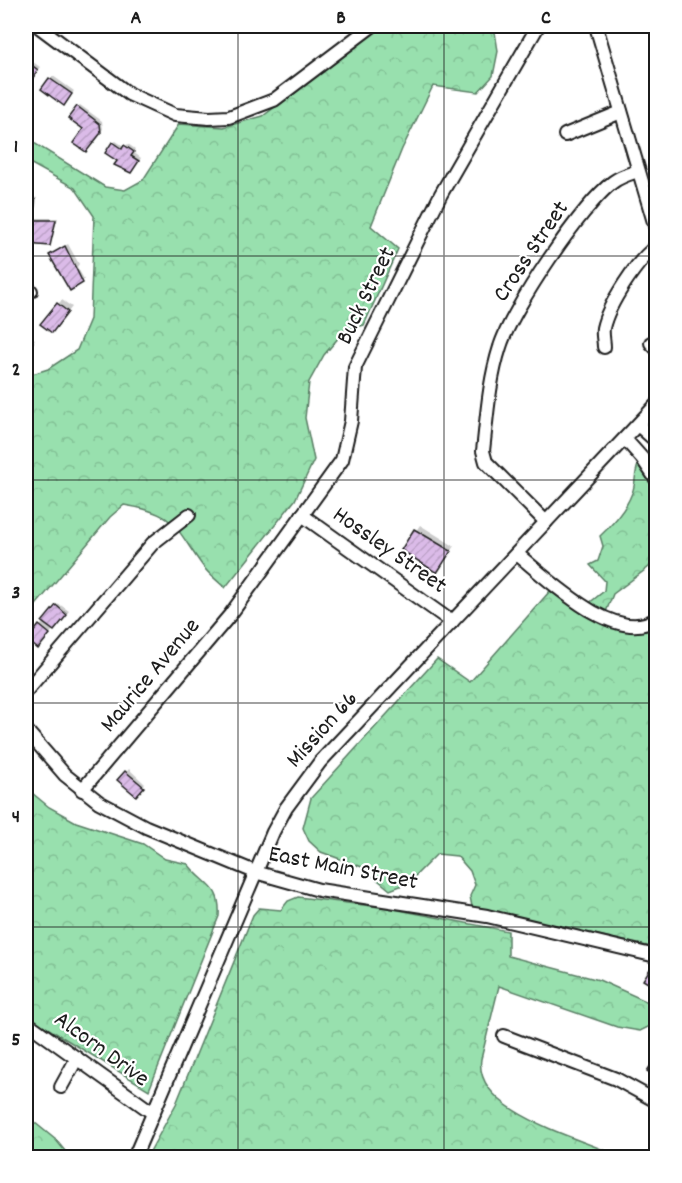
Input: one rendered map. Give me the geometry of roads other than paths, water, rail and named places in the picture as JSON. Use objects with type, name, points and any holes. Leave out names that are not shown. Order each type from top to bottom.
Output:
[{"type":"street","points":[[38,26],[129,94],[175,115],[209,118],[229,117],[274,100],[372,26]]},
{"type":"street","name":"Buck Street","points":[[251,587],[342,460],[351,421],[356,367],[441,194],[538,26]]},
{"type":"street","points":[[596,26],[657,229]]},
{"type":"street","points":[[564,135],[621,112]]},
{"type":"street","name":"Cross Street","points":[[546,522],[486,462],[483,451],[491,381],[500,345],[523,298],[589,206],[612,183],[638,171]]},
{"type":"street","points":[[604,347],[603,331],[608,314],[646,255],[657,247]]},
{"type":"street","name":"Mission 66","points":[[134,1158],[255,873],[286,808],[309,776],[657,405]]},
{"type":"street","points":[[638,425],[657,441]]},
{"type":"street","points":[[625,439],[657,479]]},
{"type":"street","points":[[26,691],[153,543],[189,515]]},
{"type":"street","name":"Hossley Street","points":[[302,515],[452,622]]},
{"type":"street","points":[[517,554],[596,616],[638,626],[657,620]]},
{"type":"street","name":"Maurice Avenue","points":[[82,790],[251,587]]},
{"type":"street","name":"East Main Street","points":[[26,730],[82,790],[119,815],[255,873],[319,890],[487,916],[657,956]]},
{"type":"street","name":"Alcorn Drive","points":[[26,1022],[153,1113]]},
{"type":"street","points":[[504,1036],[616,1079],[657,1101]]},
{"type":"street","points":[[61,1087],[77,1058]]}]
